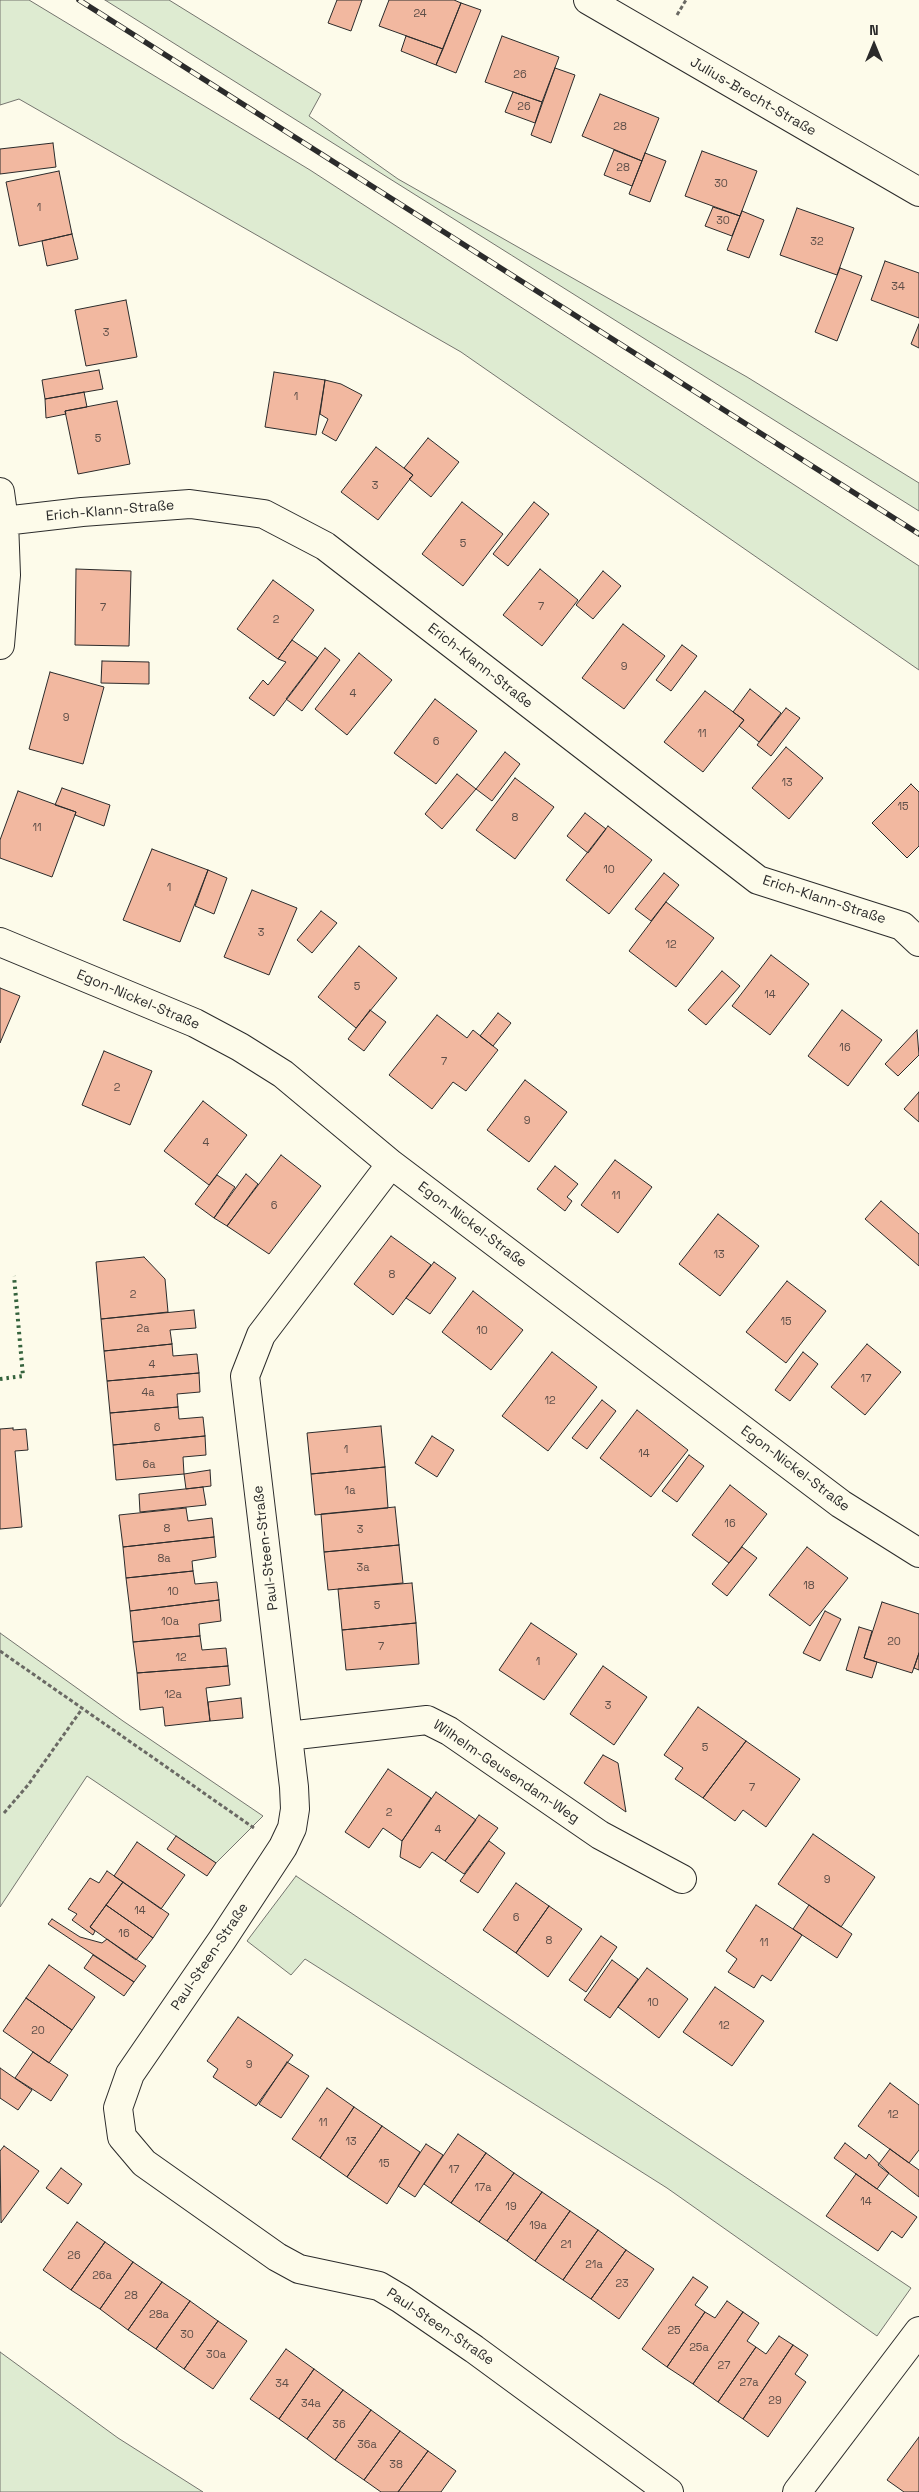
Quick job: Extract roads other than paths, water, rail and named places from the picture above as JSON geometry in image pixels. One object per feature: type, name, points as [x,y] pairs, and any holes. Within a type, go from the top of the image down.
[{"type":"street","name":"Julius-Brecht-Straße","points":[[588,0],[919,192]]},
{"type":"street","points":[[0,492],[4,521],[6,575],[0,645]]},
{"type":"street","name":"Erich-Klann-Straße","points":[[4,521],[82,512],[190,504],[264,514],[325,546],[758,880],[902,926],[919,942]]},
{"type":"street","name":"Egon-Nickel-Straße","points":[[0,942],[194,1023],[240,1047],[282,1074],[391,1164],[833,1498],[919,1552]]},
{"type":"street","name":"Paul-Steen-Straße","points":[[391,1164],[260,1335],[245,1376],[288,1736],[295,1809],[292,1828],[282,1847],[130,2074],[118,2108],[122,2137],[144,2163],[276,2257],[298,2269],[379,2286],[402,2299],[474,2348],[669,2492]]},
{"type":"street","name":"Wilhelm-Geusendam-Weg","points":[[288,1736],[427,1720],[449,1731],[600,1835],[682,1879]]},
{"type":"street","points":[[797,2492],[919,2331]]},
{"type":"railway","points":[[79,0],[919,534]]}]
